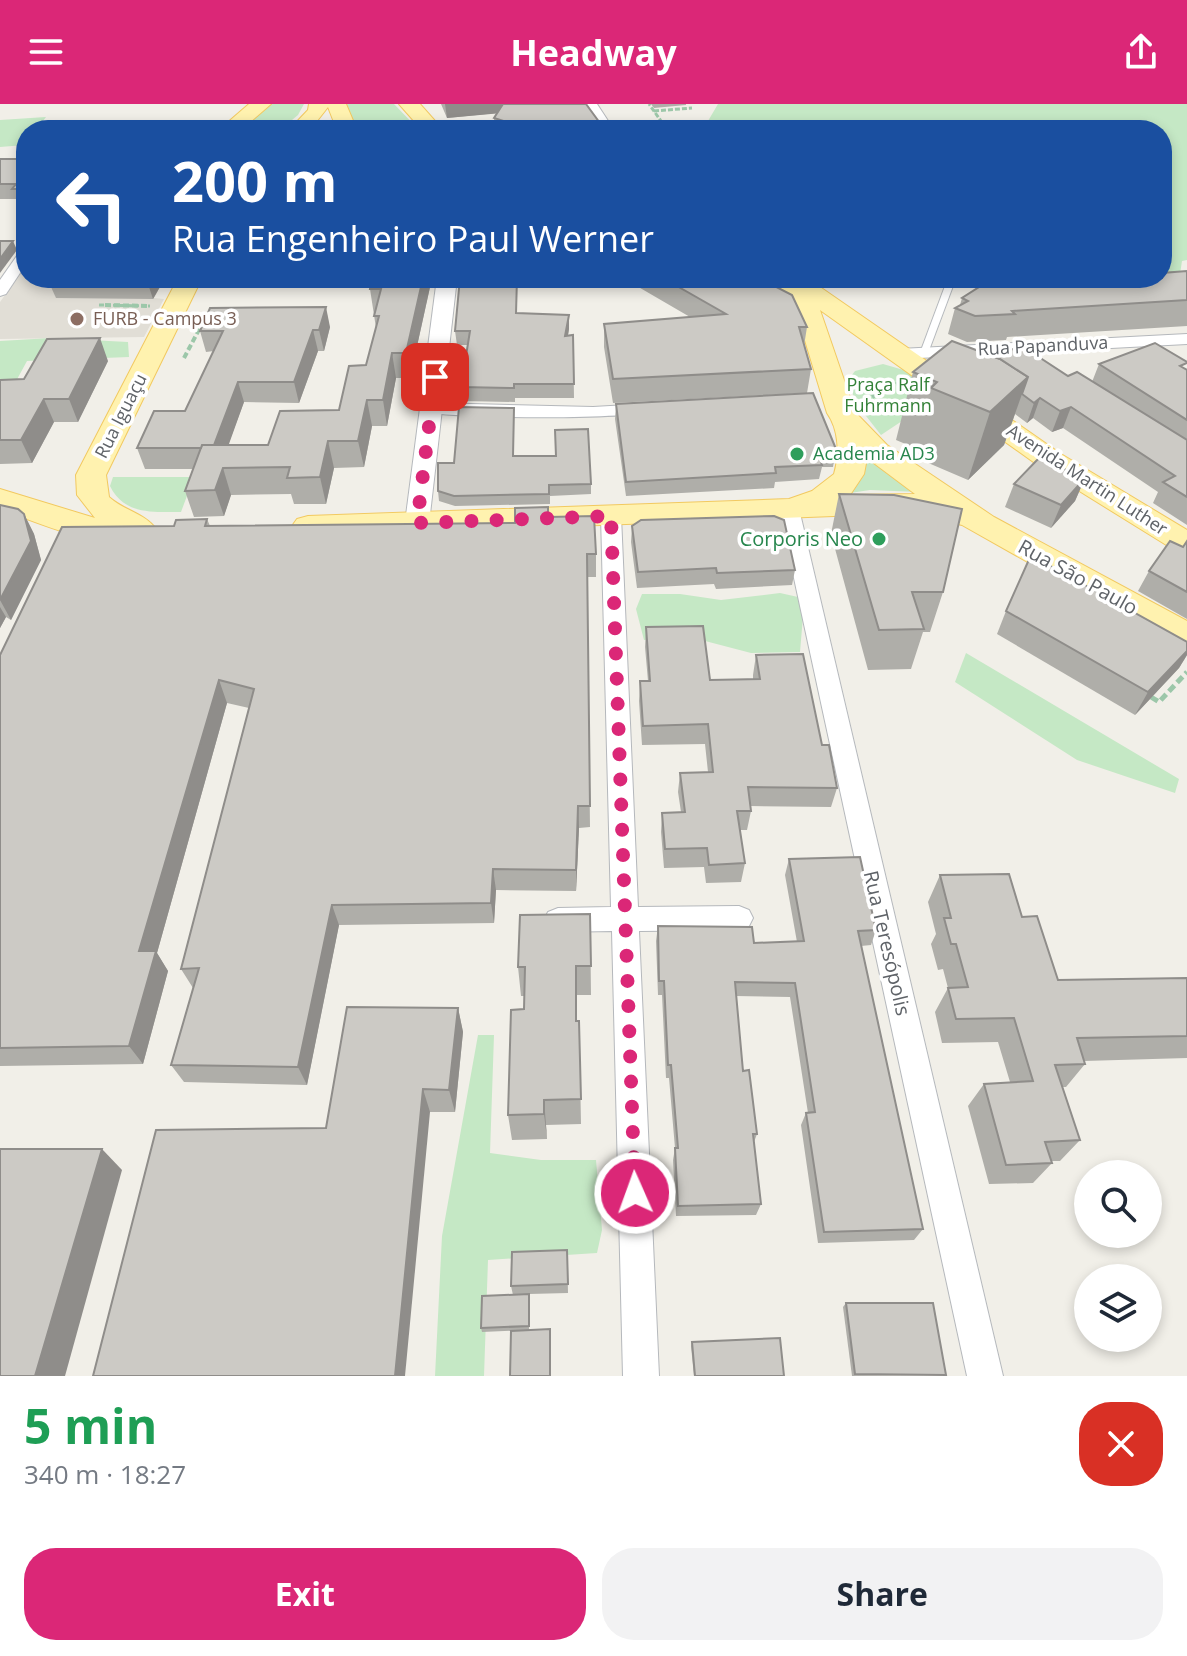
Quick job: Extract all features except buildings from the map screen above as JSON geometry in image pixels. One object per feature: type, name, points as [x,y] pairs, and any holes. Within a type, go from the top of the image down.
[{"type":"main road","points":[[241,120],[261,104]]},
{"type":"main road","points":[[409,104],[424,120]]},
{"type":"main road","points":[[305,120],[324,107]]},
{"type":"main road","name":"Rua Iguaçu","points":[[0,499],[68,531],[161,532],[100,507],[90,493],[90,482],[186,288]]},
{"type":"main road","points":[[275,528],[789,509],[818,501],[837,490],[851,476],[855,449],[835,403],[820,339],[794,288]]},
{"type":"main road","name":"Avenida Martin Luther","points":[[804,288],[916,359],[1050,460],[1187,544]]},
{"type":"main road","points":[[835,403],[834,367],[845,358],[862,352],[916,359]]},
{"type":"main road","name":"Rua São Paulo","points":[[835,403],[884,457],[970,517],[1187,636]]},
{"type":"main road","name":"Rua São Paulo","points":[[789,509],[853,503],[912,503],[970,517]]},
{"type":"street","points":[[0,291],[16,268]]},
{"type":"street","points":[[417,523],[446,288]]},
{"type":"street","name":"Rua Papanduva","points":[[916,359],[1017,348],[1187,339]]},
{"type":"street","points":[[1017,348],[1043,365]]},
{"type":"street","points":[[431,408],[593,412],[669,408]]},
{"type":"street","name":"Rua Teresópolis","points":[[789,509],[985,1376]]},
{"type":"street","points":[[611,516],[641,1376]]},
{"type":"street","points":[[532,920],[739,918]]},
{"type":"lane","points":[[916,359],[948,288]]},
{"type":"path","points":[[649,104],[660,120]]},
{"type":"path","points":[[654,111],[692,108]]},
{"type":"path","points":[[99,305],[155,306],[161,295],[183,288]]},
{"type":"path","points":[[184,358],[201,326],[214,326]]},
{"type":"path","points":[[835,403],[916,359]]},
{"type":"path","points":[[1151,697],[1159,702],[1187,672]]},
{"type":"shaded area","name":"FURB - Campus 3","points":[[16,280],[16,288],[160,288],[154,298],[164,299],[144,337],[0,339],[0,302]]},
{"type":"green space","points":[[272,104],[304,104],[292,120],[252,120]]},
{"type":"green space","points":[[343,104],[394,104],[409,120],[349,120]]},
{"type":"green space","points":[[718,104],[1187,104],[1187,260],[1182,261],[1180,274],[1185,294],[1012,300],[1020,288],[1172,288],[1172,120],[709,120]]},
{"type":"green space","points":[[46,117],[44,120],[16,120],[16,146],[0,147],[0,120]]},
{"type":"green space","points":[[51,338],[128,342],[129,357],[27,361],[15,383],[0,383],[0,341]]},
{"type":"green space","name":"Praça Ralf Fuhrmann","points":[[883,364],[907,371],[941,395],[881,435],[855,402],[849,379],[855,371]]},
{"type":"green space","points":[[866,448],[918,492],[870,490],[850,493]]},
{"type":"green space","points":[[113,477],[194,477],[181,512],[170,512],[131,507],[110,486]]},
{"type":"green space","points":[[780,593],[798,597],[803,616],[800,652],[751,653],[686,636],[644,640],[636,609],[642,594],[680,594],[721,600]]},
{"type":"green space","points":[[966,653],[1179,779],[1175,793],[1077,760],[955,682]]},
{"type":"green space","points":[[478,1035],[494,1035],[490,1153],[541,1160],[596,1160],[602,1230],[597,1253],[488,1260],[484,1376],[435,1376],[442,1236]]},
{"type":"place","name":"FURB - Campus 3","points":[[77,319]]},
{"type":"place","name":"Academia AD3","points":[[797,454]]},
{"type":"place","name":"Corporis Neo","points":[[879,539]]},
{"type":"route","points":[[435,377],[417,523],[611,516],[635,1193]]}]
